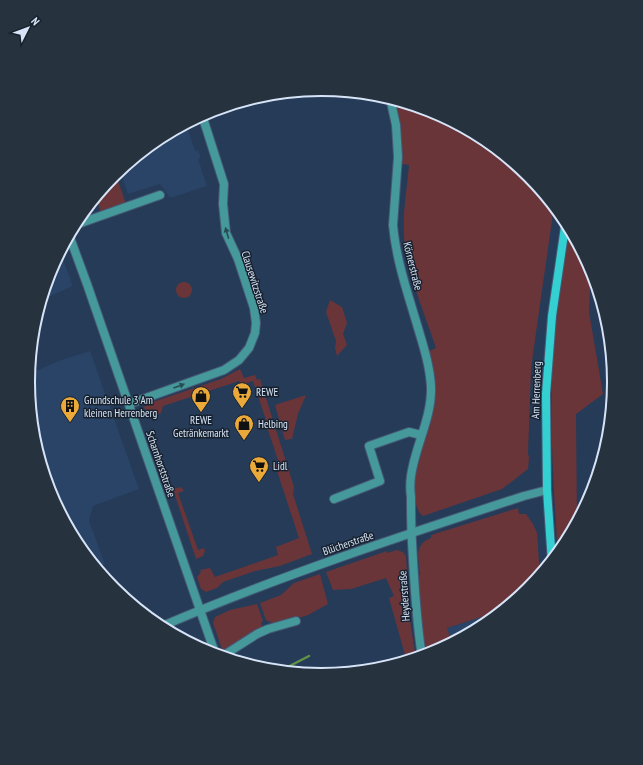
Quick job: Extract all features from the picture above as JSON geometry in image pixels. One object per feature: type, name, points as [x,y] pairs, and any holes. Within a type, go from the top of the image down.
[{"type":"main road","name":"Am Herrenberg","points":[[551,554],[547,490],[546,394],[547,370],[558,268],[564,230]]},
{"type":"street","name":"Körnerstraße","points":[[392,105],[396,125],[398,157],[393,225],[394,236],[399,264],[430,372],[431,400],[426,423],[413,462],[410,478],[412,533]]},
{"type":"street","name":"Clausewitzstraße","points":[[129,404],[224,370],[243,356],[249,348],[255,333],[256,323],[254,308],[238,259],[226,233],[223,204],[224,184],[204,122]]},
{"type":"street","points":[[84,222],[160,195]]},
{"type":"street","name":"Scharnhorststraße","points":[[72,242],[213,647]]},
{"type":"street","points":[[334,499],[380,481],[369,446],[409,432],[421,435]]},
{"type":"street","name":"Blücherstraße","points":[[167,624],[314,566],[524,496],[547,490]]},
{"type":"street","name":"Heyderstraße","points":[[412,533],[417,629],[421,651]]},
{"type":"street","points":[[265,621],[268,629]]},
{"type":"street","points":[[227,653],[268,629],[296,621]]},
{"type":"shaded area","points":[[395,106],[431,118],[465,134],[481,144],[524,180],[553,213],[531,368],[528,469],[502,489],[423,516],[419,512],[415,499],[415,475],[433,371],[429,351],[436,348],[414,284],[407,258],[404,235],[404,215],[409,165],[402,164]]},
{"type":"shaded area","points":[[188,129],[195,151],[198,150],[201,158],[198,159],[207,186],[170,198],[160,184],[128,194],[122,177],[162,144]]},
{"type":"shaded area","points":[[118,181],[126,204],[101,213],[98,203]]},
{"type":"shaded area","points":[[568,235],[590,283],[589,312],[603,394],[576,414],[577,511],[570,526],[557,546],[552,443],[552,376],[556,319]]},
{"type":"shaded area","points":[[63,260],[73,286],[48,297]]},
{"type":"shaded area","points":[[184,282],[191,287],[192,290],[187,297],[184,298],[177,293],[176,290],[181,283]]},
{"type":"shaded area","points":[[330,300],[342,307],[347,323],[343,334],[347,345],[337,356],[335,348],[336,341],[326,312]]},
{"type":"shaded area","points":[[90,351],[139,489],[93,506],[89,521],[105,564],[101,565],[73,526],[57,492],[45,457],[37,420],[36,371],[64,359]]},
{"type":"shaded area","points":[[240,369],[244,378],[255,375],[257,380],[260,379],[294,487],[293,494],[312,554],[280,566],[255,571],[223,582],[217,588],[206,592],[201,589],[197,577],[201,572],[200,570],[210,568],[215,577],[278,555],[276,547],[299,538],[275,465],[279,463],[253,381],[241,385],[239,381],[163,406],[161,413],[148,418],[144,407],[147,404],[221,379]]},
{"type":"shaded area","points":[[306,395],[298,414],[292,439],[285,440],[275,405]]},
{"type":"shaded area","points":[[181,487],[184,491],[178,493],[198,550],[204,548],[205,551],[203,556],[196,559],[173,489]]},
{"type":"shaded area","points":[[518,508],[519,514],[526,514],[537,533],[539,568],[524,585],[491,614],[447,628],[450,638],[425,650],[417,576],[420,575],[418,553],[419,548],[425,541],[431,538],[431,535]]},
{"type":"shaded area","points":[[396,550],[403,552],[406,556],[410,621],[415,654],[405,656],[389,598],[394,596],[386,578],[351,589],[333,590],[326,572],[387,551],[388,553]]},
{"type":"shaded area","points":[[320,574],[328,604],[308,615],[276,625],[266,620],[260,603],[281,595],[294,583]]},
{"type":"shaded area","points":[[257,604],[263,621],[261,622],[263,630],[223,652],[213,623],[215,617],[230,610]]},
{"type":"shaded area","points":[[491,614],[465,631],[450,638],[447,628]]},
{"type":"waterway","points":[[287,667],[309,656]]},
{"type":"place","name":"REWE","points":[[242,409]]},
{"type":"place","name":"REWE Getränkemarkt","points":[[201,413]]},
{"type":"place","name":"Grundschule 3 Am kleinen Herrenberg","points":[[70,423]]},
{"type":"place","name":"Helbing","points":[[244,441]]},
{"type":"place","name":"Lidl","points":[[259,483]]}]
